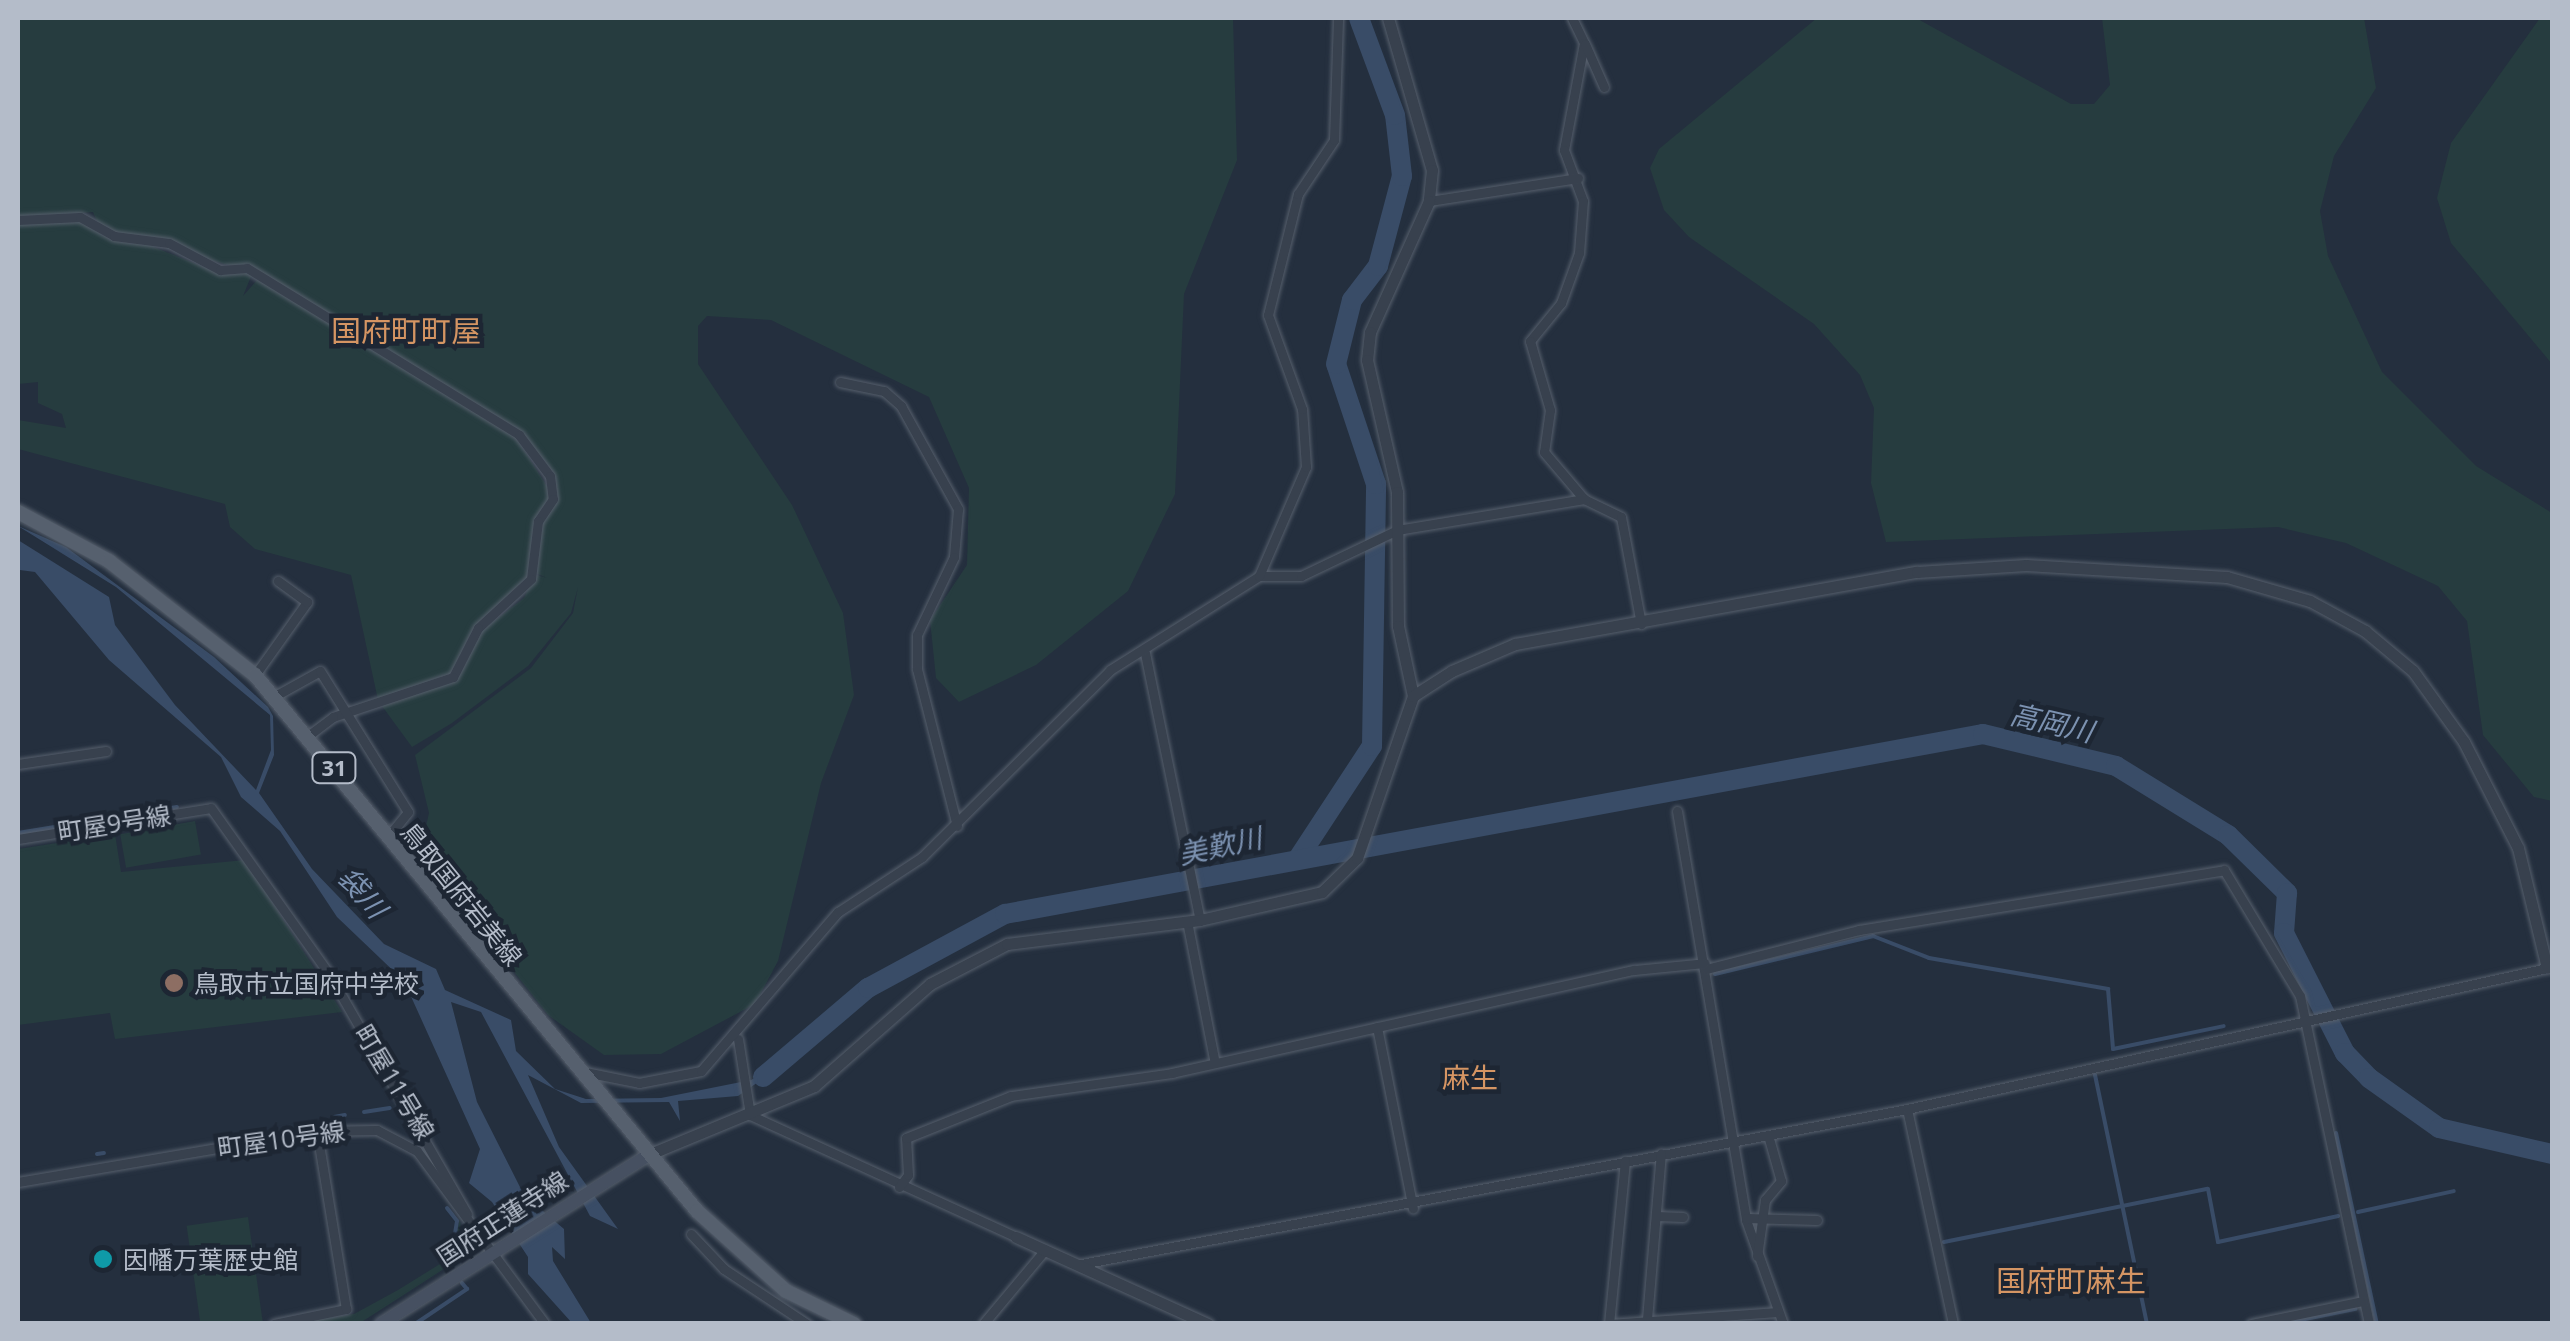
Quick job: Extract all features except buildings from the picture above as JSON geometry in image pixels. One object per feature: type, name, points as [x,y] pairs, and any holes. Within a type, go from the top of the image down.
[{"type":"main road","name":"鳥取国府岩美線","points":[[18,512],[109,561],[256,675],[628,1130],[750,1263],[854,1324]]},
{"type":"main road","name":"国府正蓮寺線","points":[[381,1324],[597,1182],[650,1154]]},
{"type":"street","points":[[581,1074],[676,1079],[738,1039],[838,912],[956,826],[1110,670],[1145,652],[1259,576],[1306,467],[1302,409],[1268,315],[1298,194],[1334,140],[1338,18]]},
{"type":"street","points":[[650,1154],[814,1086],[930,984],[1007,944],[1293,903],[1350,870],[1413,696],[1398,626],[1397,530],[1370,332],[1428,202],[1430,141],[1388,18]]},
{"type":"street","points":[[1572,18],[1604,87]]},
{"type":"street","points":[[1584,43],[1564,114],[1564,150],[1578,178],[1579,253],[1561,303],[1530,341],[1550,410],[1544,452],[1584,499],[1621,517],[1641,624]]},
{"type":"street","points":[[1428,202],[1578,178]]},
{"type":"street","points":[[18,220],[80,217],[114,236],[169,242],[220,270],[247,268],[519,435],[550,476],[553,500],[538,521],[531,580],[478,628],[453,676],[348,714],[308,736]]},
{"type":"street","points":[[840,382],[884,390],[901,406],[958,509],[954,557],[917,635],[956,826]]},
{"type":"street","points":[[1259,576],[1301,576],[1397,530],[1584,499]]},
{"type":"street","points":[[1081,1264],[1413,1208],[1736,1138],[1908,1109],[2550,967],[2518,848],[2464,742],[2413,671],[2310,600],[2227,577],[2026,565],[1917,572],[1515,644],[1413,696]]},
{"type":"street","points":[[256,675],[307,602],[278,581]]},
{"type":"street","points":[[1145,652],[1202,904],[1194,920],[1214,1058]]},
{"type":"street","points":[[275,696],[316,669],[408,812],[387,838]]},
{"type":"street","points":[[18,764],[106,751]]},
{"type":"street","name":"町屋9号線","points":[[18,839],[211,808]]},
{"type":"street","name":"町屋11号線","points":[[211,808],[329,974],[467,1214]]},
{"type":"street","points":[[1677,811],[1736,1138],[1746,1218],[1783,1324]]},
{"type":"street","points":[[900,1187],[908,1175],[906,1138],[961,1113],[1214,1058],[1706,966],[1859,930],[1916,927],[2217,867],[2254,910],[2309,1018],[2368,1324]]},
{"type":"street","points":[[1377,1027],[1413,1208]]},
{"type":"street","points":[[738,1039],[750,1115]]},
{"type":"street","points":[[1908,1109],[1953,1324]]},
{"type":"street","points":[[750,1115],[900,1187],[1081,1264],[1208,1324]]},
{"type":"street","points":[[274,1324],[346,1309],[318,1130]]},
{"type":"street","name":"町屋10号線","points":[[18,1182],[318,1130],[397,1138],[467,1214],[542,1321]]},
{"type":"street","points":[[1757,1258],[1765,1200],[1781,1181],[1768,1134]]},
{"type":"street","points":[[1647,1319],[1661,1154]]},
{"type":"street","points":[[1625,1162],[1609,1324],[1778,1312]]},
{"type":"street","points":[[1656,1216],[1683,1218]]},
{"type":"street","points":[[1746,1218],[1817,1220]]},
{"type":"street","points":[[691,1234],[724,1269],[807,1324]]},
{"type":"street","points":[[983,1324],[1044,1251]]},
{"type":"street","points":[[2250,1324],[2363,1301]]},
{"type":"green space","points":[[18,18],[1233,18],[1237,160],[1184,294],[1175,494],[1128,591],[1036,665],[959,702],[936,678],[930,620],[967,565],[969,488],[929,397],[771,320],[707,316],[698,326],[698,364],[792,505],[843,613],[854,695],[821,783],[778,961],[755,1004],[661,1054],[604,1055],[548,1015],[420,852],[429,813],[415,755],[531,668],[573,613],[578,587],[571,613],[528,666],[452,723],[412,747],[382,706],[456,680],[477,634],[524,598],[534,574],[547,578],[535,573],[538,533],[557,494],[532,447],[258,273],[121,236],[99,226],[93,212],[18,218]]},
{"type":"green space","points":[[1817,18],[1916,18],[2071,104],[2094,104],[2110,85],[2102,18],[2364,18],[2376,88],[2334,156],[2320,211],[2328,256],[2382,372],[2476,466],[2552,513],[2552,801],[2534,797],[2483,735],[2467,621],[2438,586],[2346,543],[2278,527],[1886,542],[1871,483],[1874,408],[1860,375],[1814,324],[1689,237],[1664,210],[1650,168],[1659,149]]},
{"type":"green space","points":[[2540,18],[2552,18],[2552,364],[2451,243],[2437,198],[2451,143]]},
{"type":"green space","points":[[85,220],[217,272],[244,270],[252,274],[243,296],[258,279],[515,436],[552,494],[528,578],[476,627],[450,674],[378,700],[351,575],[255,549],[230,527],[225,504],[18,449],[18,420],[66,428],[62,414],[38,403],[38,382],[18,384],[18,222]]},
{"type":"green space","points":[[195,821],[201,854],[126,868],[120,834]]},
{"type":"green space","points":[[115,834],[121,872],[245,860],[342,1012],[115,1039],[110,1013],[18,1025],[18,849]]},
{"type":"green space","points":[[248,1217],[263,1322],[200,1324],[187,1226]]},
{"type":"green space","points":[[460,1220],[464,1256],[360,1323],[289,1324],[354,1314],[398,1290],[448,1259]]},
{"type":"water","points":[[18,526],[66,547],[214,657],[268,707],[273,716],[274,755],[259,793],[312,869],[384,944],[436,969],[445,990],[511,1020],[516,1051],[555,1089],[586,1099],[661,1098],[751,1080],[787,1062],[738,1096],[678,1101],[680,1121],[669,1102],[581,1103],[528,1075],[559,1147],[618,1229],[590,1216],[481,1012],[451,1002],[477,1102],[524,1195],[564,1229],[565,1259],[552,1247],[553,1261],[591,1323],[572,1323],[528,1274],[528,1257],[492,1202],[469,1183],[480,1149],[404,981],[337,917],[280,831],[241,797],[221,757],[109,660],[35,572],[20,570],[18,540],[109,597],[115,625],[175,705],[256,790],[271,750],[270,715],[116,587]]},
{"type":"waterway","name":"美歎川","points":[[1299,857],[1372,746],[1376,484],[1336,364],[1352,300],[1378,266],[1402,176],[1395,115],[1359,18]]},
{"type":"waterway","name":"高岡川","points":[[763,1077],[868,988],[1005,914],[1983,734],[2116,766],[2228,835],[2287,893],[2284,933],[2345,1053],[2369,1078],[2439,1128],[2552,1154]]},
{"type":"waterway","points":[[18,833],[177,807]]},
{"type":"waterway","points":[[1715,974],[1873,936],[1929,958],[2108,989],[2113,1049],[2224,1026]]},
{"type":"waterway","points":[[2095,1075],[2147,1324]]},
{"type":"waterway","points":[[364,1112],[390,1108]]},
{"type":"waterway","points":[[334,1117],[345,1115]]},
{"type":"waterway","points":[[2336,1133],[2377,1324]]},
{"type":"waterway","points":[[97,1154],[104,1153]]},
{"type":"waterway","points":[[1944,1242],[2208,1189],[2218,1242],[2338,1216]]},
{"type":"waterway","points":[[2358,1212],[2454,1191]]},
{"type":"waterway","points":[[447,1208],[457,1221],[450,1265]]},
{"type":"waterway","points":[[415,1324],[467,1289],[462,1283]]},
{"type":"waterway","points":[[2281,1324],[2355,1309]]},
{"type":"place","name":"鳥取市立国府中学校","points":[[174,983]]},
{"type":"place","name":"因幡万葉歴史館","points":[[103,1259]]},
{"type":"district","name":"国府町町屋","points":[[406,331]]},
{"type":"district","name":"麻生","points":[[1470,1077]]},
{"type":"district","name":"国府町麻生","points":[[2071,1281]]},
{"type":"water label","name":"袋川","points":[[363,892]]}]
